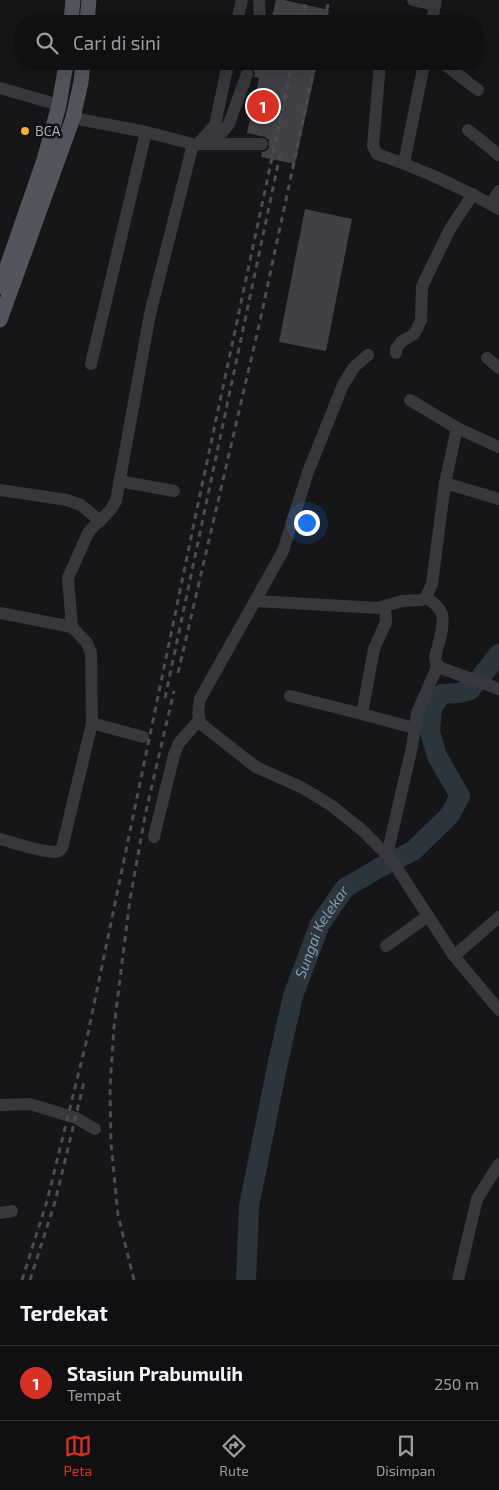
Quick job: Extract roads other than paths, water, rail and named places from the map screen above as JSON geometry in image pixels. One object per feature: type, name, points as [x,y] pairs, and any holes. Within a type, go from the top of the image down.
[{"type":"main road","points":[[72,15],[73,0]]},
{"type":"main road","points":[[88,15],[89,0]]},
{"type":"main road","points":[[0,287],[44,160],[59,105],[65,70]]},
{"type":"main road","points":[[0,320],[73,118],[82,70]]},
{"type":"street","points":[[238,15],[242,0]]},
{"type":"street","points":[[259,0],[260,15]]},
{"type":"street","points":[[413,0],[436,2],[433,15]]},
{"type":"street","points":[[72,627],[68,578],[88,533],[111,509],[116,501],[150,314],[196,144],[215,125],[227,70]]},
{"type":"street","points":[[379,70],[373,146],[377,154],[404,163],[473,194],[495,207],[499,191]]},
{"type":"street","points":[[404,163],[423,70]]},
{"type":"street","points":[[452,70],[478,90]]},
{"type":"street","points":[[212,144],[229,124],[247,74]]},
{"type":"street","points":[[0,88],[59,105]]},
{"type":"street","points":[[73,118],[196,144],[262,144]]},
{"type":"street","points":[[468,130],[499,155]]},
{"type":"street","points":[[91,364],[146,132]]},
{"type":"street","points":[[396,353],[396,349],[401,342],[417,330],[421,320],[422,287],[450,229],[473,194]]},
{"type":"street","points":[[368,356],[354,367],[342,385],[308,472],[283,551],[200,699],[198,707],[199,720],[201,724],[256,767],[303,788],[332,806],[362,830],[399,870],[454,956],[499,1010]]},
{"type":"street","points":[[487,358],[499,368]]},
{"type":"street","points":[[410,400],[457,428],[499,447]]},
{"type":"street","points":[[256,601],[378,608],[402,600],[422,600],[426,598],[432,584],[445,484],[457,428]]},
{"type":"street","points":[[119,481],[174,491]]},
{"type":"street","points":[[445,484],[499,499]]},
{"type":"street","points":[[0,490],[67,500],[81,505],[100,521]]},
{"type":"street","points":[[426,598],[435,604],[442,613],[443,622],[435,657],[436,663],[441,668],[499,689]]},
{"type":"street","points":[[362,714],[374,650],[386,622],[385,606]]},
{"type":"street","points":[[0,613],[72,627],[87,643],[91,653],[92,723],[60,851],[54,852],[0,839]]},
{"type":"street","points":[[389,857],[412,747],[416,713],[438,665]]},
{"type":"street","points":[[290,696],[414,728]]},
{"type":"street","points":[[154,838],[174,755],[179,743],[199,720]]},
{"type":"street","points":[[92,723],[143,737]]},
{"type":"street","points":[[386,946],[428,916]]},
{"type":"street","points":[[454,956],[499,917]]},
{"type":"street","points":[[0,1105],[30,1104],[76,1118],[95,1129]]},
{"type":"street","points":[[458,1280],[477,1199],[499,1164]]},
{"type":"waterway","name":"Sungai Kelekar","points":[[246,1280],[249,1206],[277,1067],[293,996],[320,924],[345,888],[413,851],[450,815],[460,796],[437,756],[430,732],[432,708],[442,694],[470,690],[499,654]]},
{"type":"railway","points":[[303,15],[306,0]]},
{"type":"railway","points":[[325,15],[329,0]]},
{"type":"railway","points":[[22,1280],[47,1201],[86,1043],[291,70]]},
{"type":"railway","points":[[178,673],[260,321],[314,70]]},
{"type":"railway","points":[[165,698],[280,155]]},
{"type":"railway","points":[[134,1280],[118,1215],[111,1144],[110,1087],[114,1027],[130,899],[146,811],[174,691]]},
{"type":"railway","points":[[30,1280],[55,1202],[84,1082]]},
{"type":"place","name":"Stasiun Prabumulih","points":[[263,106]]},
{"type":"place","name":"BCA","points":[[25,131]]}]
